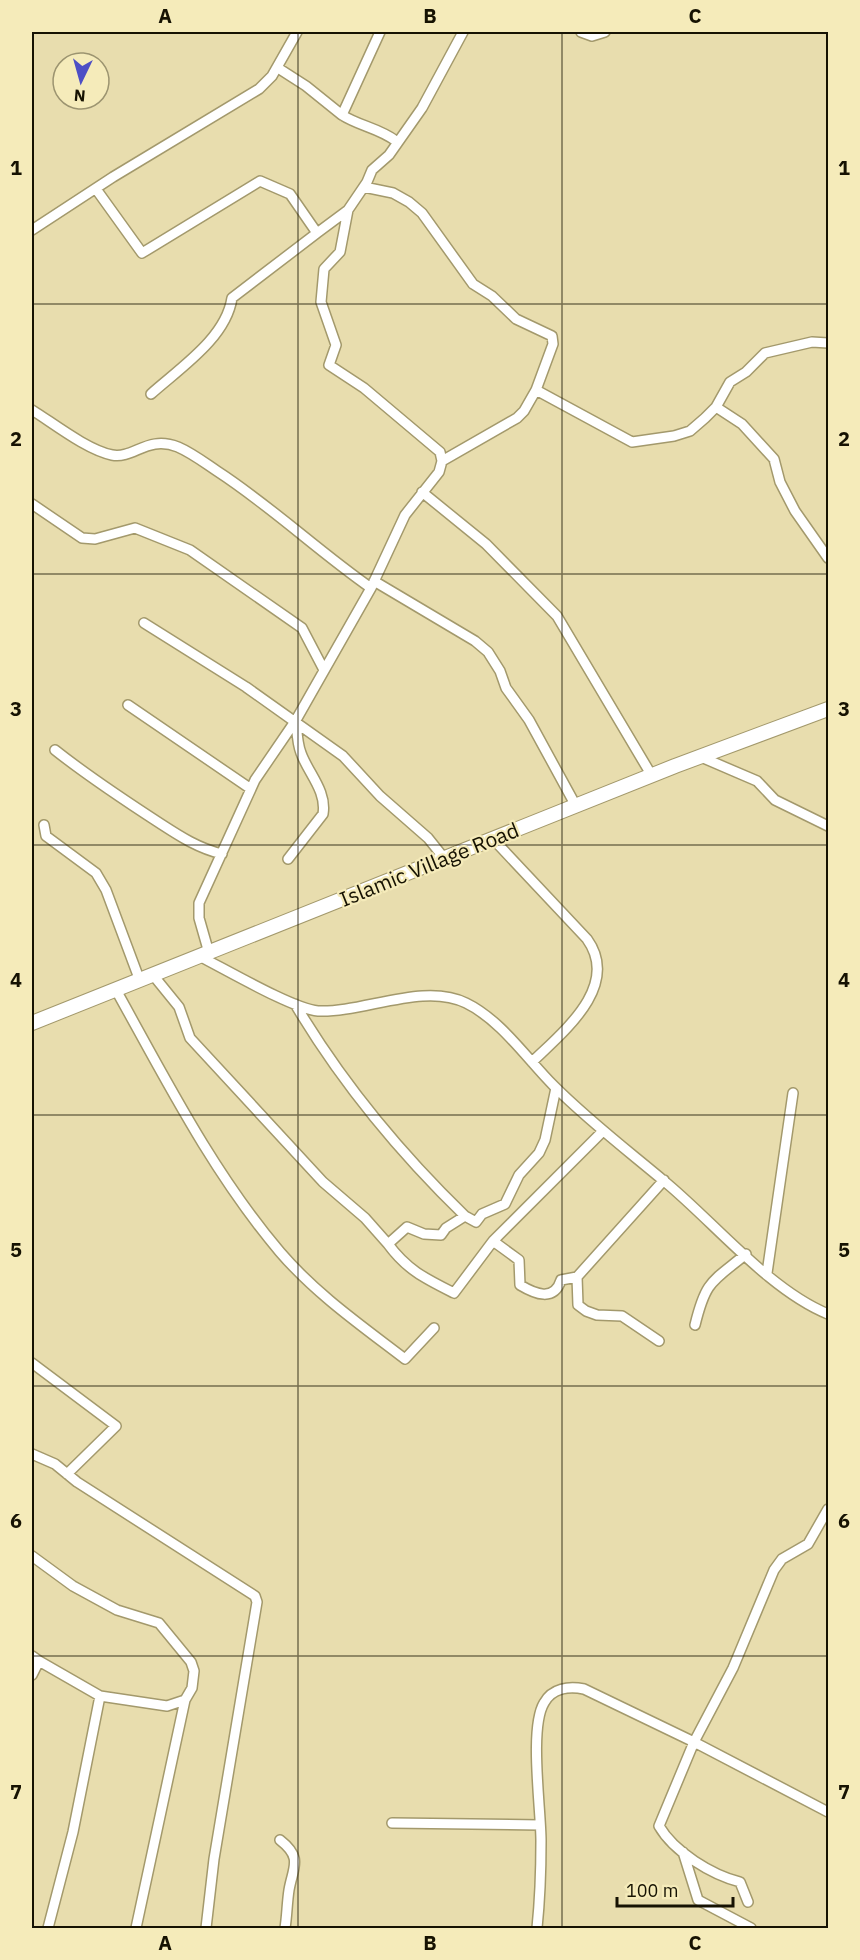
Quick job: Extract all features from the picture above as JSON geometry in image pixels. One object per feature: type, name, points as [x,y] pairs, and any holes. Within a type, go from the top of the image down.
[{"type":"street","points":[[32,230],[259,89],[278,68],[297,32]]},
{"type":"street","points":[[342,115],[380,32]]},
{"type":"street","points":[[151,394],[203,347],[230,310],[232,298],[348,210],[372,170],[389,155],[396,141],[422,108],[463,32]]},
{"type":"street","points":[[581,32],[592,36],[605,32]]},
{"type":"street","points":[[278,68],[306,86],[352,122],[384,132],[396,141]]},
{"type":"street","points":[[96,189],[142,253],[260,181],[290,194],[317,233]]},
{"type":"street","points":[[364,186],[393,193],[410,202],[422,213],[466,271],[473,284],[492,296],[516,319],[552,336],[553,344],[536,390],[524,411],[517,418],[442,461]]},
{"type":"street","points":[[348,210],[340,252],[324,269],[321,302],[336,345],[329,364],[363,388],[440,452],[442,461],[439,472],[405,515],[373,584],[296,720],[251,789],[199,903],[204,954],[308,1009],[331,1010],[392,1001],[450,998],[466,1003],[495,1023],[556,1088],[603,1131],[664,1180],[767,1273],[791,1293],[828,1314]]},
{"type":"street","points":[[536,390],[632,442],[674,436],[690,431],[716,407],[730,382],[746,372],[765,353],[812,342],[828,343]]},
{"type":"street","points":[[716,407],[742,424],[774,459],[780,482],[795,511],[828,558]]},
{"type":"street","points":[[32,410],[96,448],[113,455],[150,443],[166,443],[180,448],[242,487],[373,584],[475,641],[488,652],[500,670],[506,688],[529,720],[576,806]]},
{"type":"street","points":[[422,492],[486,544],[556,616],[652,776]]},
{"type":"street","points":[[32,504],[82,538],[95,539],[135,528],[190,549],[302,627],[324,670]]},
{"type":"street","points":[[144,623],[296,720],[344,756],[380,796],[428,838],[444,858]]},
{"type":"street","points":[[128,705],[251,789]]},
{"type":"street","name":"Islamic Village Road","points":[[32,1023],[444,858],[828,709]]},
{"type":"street","points":[[288,859],[323,814],[324,807],[314,776],[300,752],[296,720]]},
{"type":"street","points":[[55,750],[127,803],[180,837],[201,849],[222,854]]},
{"type":"street","points":[[701,757],[757,781],[775,800],[828,826]]},
{"type":"street","points":[[44,825],[46,836],[96,873],[106,890],[140,981]]},
{"type":"street","points":[[494,839],[587,939],[597,959],[598,981],[588,1002],[532,1062]]},
{"type":"street","points":[[153,975],[179,1006],[190,1038],[323,1182],[364,1218],[402,1263],[454,1293],[493,1241],[603,1131]]},
{"type":"street","points":[[116,990],[222,1177],[281,1253],[328,1300],[405,1359],[434,1328]]},
{"type":"street","points":[[295,1004],[328,1058],[368,1112],[465,1216],[476,1222],[482,1214],[505,1204],[519,1175],[539,1153],[556,1088]]},
{"type":"street","points":[[767,1273],[793,1094]]},
{"type":"street","points":[[493,1241],[519,1260],[520,1285],[542,1295],[551,1294],[561,1280],[577,1277],[664,1180]]},
{"type":"street","points":[[388,1244],[407,1227],[424,1234],[441,1235],[446,1228],[465,1216]]},
{"type":"street","points":[[695,1325],[708,1284],[746,1254]]},
{"type":"street","points":[[577,1277],[578,1305],[597,1315],[622,1316],[659,1341]]},
{"type":"street","points":[[32,1363],[116,1426],[67,1474]]},
{"type":"street","points":[[32,1454],[55,1464],[255,1596],[257,1602],[214,1858],[206,1929]]},
{"type":"street","points":[[748,1902],[740,1882],[729,1879],[683,1852],[659,1826],[694,1742],[733,1668],[774,1570],[782,1559],[808,1544],[828,1509]]},
{"type":"street","points":[[32,1556],[73,1586],[117,1610],[159,1623],[191,1662],[194,1671],[192,1688],[185,1700],[136,1929]]},
{"type":"street","points":[[32,1675],[35,1659],[100,1696],[167,1706],[185,1700]]},
{"type":"street","points":[[537,1929],[540,1899],[540,1825],[537,1723],[544,1702],[550,1695],[562,1689],[584,1689],[694,1742],[828,1812]]},
{"type":"street","points":[[48,1929],[73,1832],[100,1696]]},
{"type":"street","points":[[392,1823],[540,1825]]},
{"type":"street","points":[[280,1840],[290,1848],[296,1866],[291,1881],[285,1929]]},
{"type":"street","points":[[683,1852],[698,1900],[751,1929]]}]
